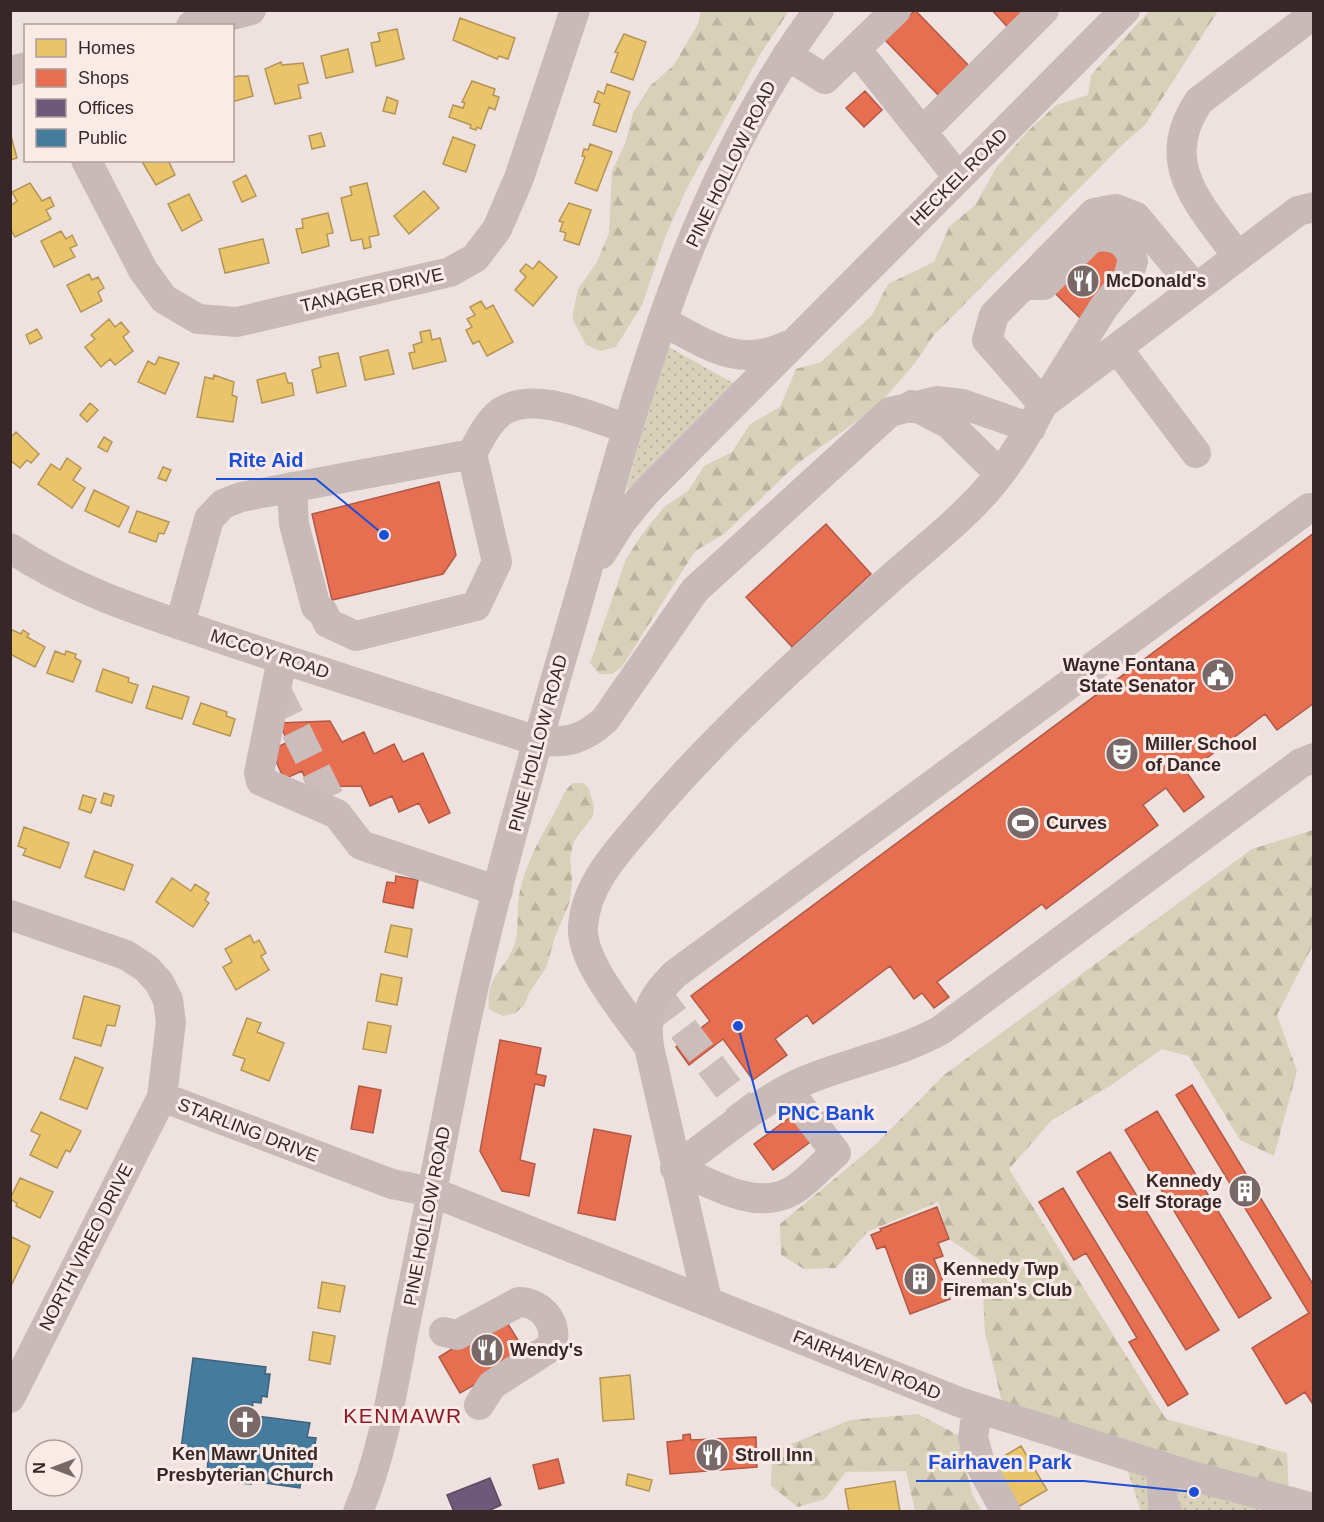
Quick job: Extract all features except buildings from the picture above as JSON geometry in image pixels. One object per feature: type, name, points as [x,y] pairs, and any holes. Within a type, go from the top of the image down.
[{"type":"street","points":[[198,24],[251,10]]},
{"type":"street","name":"TANAGER DRIVE","points":[[87,162],[143,270],[164,299],[198,319],[237,322],[450,272],[475,258],[497,230],[519,178],[575,10]]},
{"type":"street","name":"PINE HOLLOW ROAD","points":[[367,1508],[476,967],[537,741],[628,429],[662,321],[698,222],[751,116],[787,55],[819,10]]},
{"type":"street","points":[[787,55],[825,79],[896,10]]},
{"type":"street","points":[[922,132],[1044,10]]},
{"type":"street","name":"HECKEL ROAD","points":[[584,579],[622,521],[645,493],[1125,10]]},
{"type":"street","points":[[1237,256],[1189,188],[1183,172],[1181,138],[1187,118],[1199,101],[1314,14]]},
{"type":"street","points":[[856,49],[958,177]]},
{"type":"street","points":[[1037,416],[1117,348],[1237,256],[1298,211],[1314,207]]},
{"type":"street","points":[[1037,416],[987,340],[994,315],[1094,213],[1116,209],[1136,218],[1195,288]]},
{"type":"street","points":[[649,1047],[586,951],[582,928],[587,902],[598,878],[673,786],[803,658],[984,493],[1000,474],[1104,307],[1128,277],[1133,261],[1123,243],[1111,236],[1099,236],[1091,238],[1044,285],[1023,285]]},
{"type":"street","name":"HECKEL ROAD","points":[[662,321],[721,351],[734,355],[751,357],[771,353],[793,343]]},
{"type":"street","points":[[1117,348],[1196,453]]},
{"type":"street","name":"MCCOY ROAD","points":[[10,548],[57,577],[103,597],[282,659],[537,741],[573,740],[590,733],[605,720],[695,590],[890,412],[912,405],[937,401],[1037,416]]},
{"type":"street","points":[[293,498],[294,524],[308,586],[316,607],[323,612],[328,623],[341,631],[361,636],[476,606],[497,562],[472,454],[483,432],[499,413],[513,405],[529,402],[546,403],[628,429]]},
{"type":"street","points":[[912,405],[948,424],[1000,474]]},
{"type":"street","points":[[180,624],[209,519],[223,504],[241,497],[293,498],[472,454]]},
{"type":"street","points":[[706,1300],[649,1047],[647,1023],[650,1005],[656,993],[675,974],[1309,508],[1314,508]]},
{"type":"street","points":[[282,659],[258,773],[261,781],[337,814],[361,845],[498,891]]},
{"type":"street","points":[[675,1168],[803,1082],[921,1041],[941,1030],[1301,763],[1314,758]]},
{"type":"street","name":"STARLING DRIVE","points":[[10,915],[126,955],[146,968],[159,982],[168,1000],[171,1022],[162,1097],[392,1185],[432,1192]]},
{"type":"street","points":[[675,1168],[755,1199],[790,1192],[836,1153],[788,1090]]},
{"type":"street","name":"NORTH VIREO DRIVE","points":[[10,1398],[162,1097]]},
{"type":"street","name":"FAIRHAVEN ROAD","points":[[432,1192],[977,1408],[1161,1466],[1314,1508]]},
{"type":"street","points":[[444,1332],[457,1335],[519,1302],[537,1307],[551,1324],[553,1334],[551,1347],[492,1385],[479,1405]]},
{"type":"street","points":[[977,1408],[973,1437],[981,1466],[1006,1512]]},
{"type":"street","points":[[1161,1466],[1163,1503],[1167,1512]]},
{"type":"green space","points":[[701,11],[789,11],[761,53],[686,190],[666,235],[642,305],[616,347],[601,351],[586,345],[572,318],[578,289],[597,262],[609,233],[612,171],[625,144],[633,113],[650,86],[674,65],[698,24]]},
{"type":"green space","points":[[1149,11],[1218,11],[1145,125],[1122,145],[934,335],[915,363],[878,406],[797,464],[724,534],[695,551],[622,667],[612,674],[599,674],[590,663],[626,559],[664,507],[688,491],[704,466],[732,452],[750,424],[780,407],[796,369],[821,362],[872,315],[888,284],[934,262],[949,227],[975,205],[996,168],[1027,132],[1056,105],[1088,95],[1091,75]]},
{"type":"green space","points":[[667,346],[733,383],[626,491]]},
{"type":"green space","points":[[573,783],[583,783],[589,789],[594,807],[593,816],[574,841],[570,857],[572,879],[570,901],[555,937],[546,968],[529,993],[524,1006],[515,1013],[503,1016],[489,1009],[490,989],[516,941],[518,904],[523,878],[565,792]]},
{"type":"green space","points":[[1313,830],[1313,945],[1277,1015],[1297,1071],[1274,1156],[1240,1140],[1189,1056],[1162,1049],[1110,1086],[1052,1120],[1009,1169],[1166,1419],[1287,1453],[1289,1497],[1005,1414],[985,1333],[981,1261],[949,1239],[938,1202],[867,1232],[836,1268],[804,1269],[781,1255],[780,1224],[874,1146],[944,1075],[1252,849]]},
{"type":"green space","points":[[918,1414],[958,1435],[972,1494],[982,1511],[915,1511],[906,1471],[846,1472],[825,1499],[798,1507],[771,1486],[772,1452],[850,1420]]},
{"type":"green space","points":[[1122,1454],[1313,1511],[1141,1511]]},
{"type":"tunnel","points":[[276,690],[337,814]]},
{"type":"tunnel","points":[[656,993],[749,1116]]},
{"type":"place","name":"McDonald's","points":[[1083,281]]},
{"type":"place","name":"Rite Aid","points":[[384,535]]},
{"type":"place","name":"Wayne Fontana State Senator","points":[[1218,675]]},
{"type":"place","name":"Miller School of Dance","points":[[1122,754]]},
{"type":"place","name":"Curves","points":[[1023,823]]},
{"type":"place","name":"PNC Bank","points":[[738,1026]]},
{"type":"place","name":"Kennedy Self Storage","points":[[1245,1191]]},
{"type":"place","name":"Kennedy Twp Fireman's Club","points":[[920,1279]]},
{"type":"place","name":"Wendy's","points":[[487,1350]]},
{"type":"place","name":"Ken Mawr United Presbyterian Church","points":[[245,1422]]},
{"type":"place","name":"Stroll Inn","points":[[712,1455]]},
{"type":"place","name":"Fairhaven Park","points":[[1194,1492]]},
{"type":"district","name":"KENMAWR","points":[[403,1416]]}]
